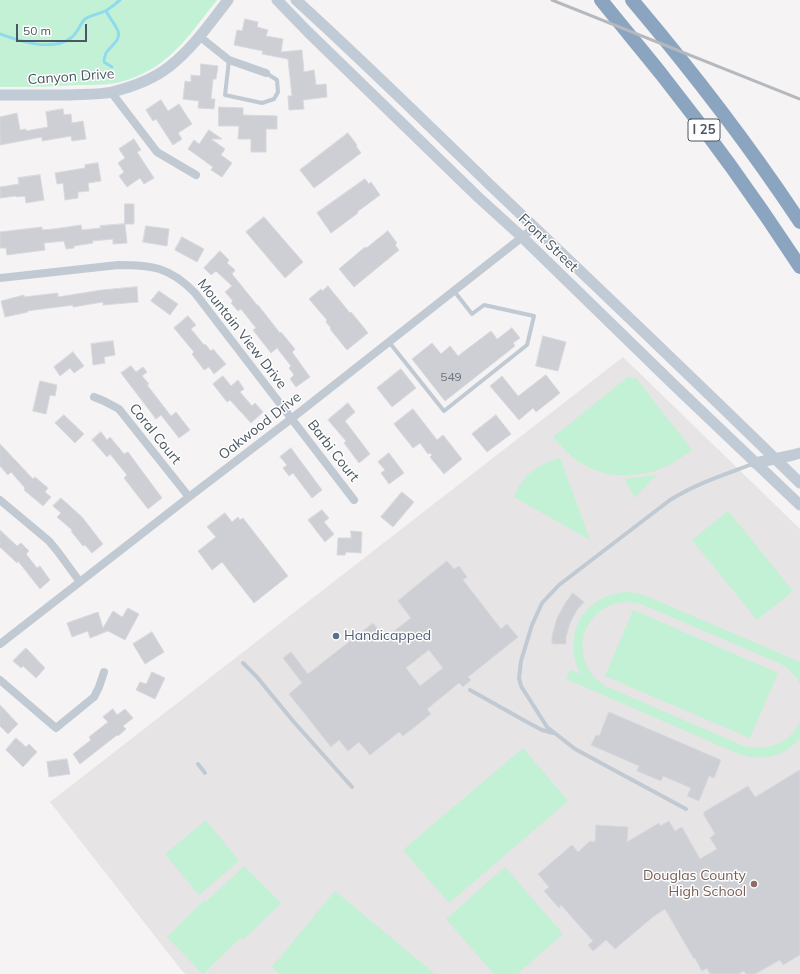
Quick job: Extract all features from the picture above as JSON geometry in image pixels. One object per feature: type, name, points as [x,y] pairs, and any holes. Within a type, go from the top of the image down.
[{"type":"highway","name":"I 25","points":[[601,0],[690,111],[766,215],[800,267]]},
{"type":"highway","name":"I 25","points":[[632,0],[713,101],[759,162],[800,222]]},
{"type":"main road","name":"Canyon Drive","points":[[0,95],[111,92],[148,80],[159,74],[177,60],[199,36],[228,0]]},
{"type":"main road","name":"Front Street","points":[[278,0],[308,32],[478,197],[522,237],[578,293],[800,506]]},
{"type":"main road","name":"Front Street","points":[[296,0],[351,50],[800,482]]},
{"type":"main road","points":[[755,463],[800,453]]},
{"type":"street","points":[[199,36],[229,60],[266,73]]},
{"type":"street","points":[[111,92],[157,152],[196,174]]},
{"type":"street","name":"Oakwood Drive","points":[[0,644],[291,419],[535,227]]},
{"type":"street","name":"Mountain View Drive","points":[[0,278],[135,265],[164,270],[176,276],[195,293],[291,419]]},
{"type":"street","name":"Coral Court","points":[[94,397],[119,409],[189,497]]},
{"type":"street","name":"Barbi Court","points":[[291,419],[354,500]]},
{"type":"street","points":[[0,500],[49,541],[80,582]]},
{"type":"street","points":[[0,680],[56,728],[94,697],[104,672]]},
{"type":"lane","points":[[229,60],[225,95],[262,104],[274,99],[278,92],[276,80],[266,73]]},
{"type":"lane","points":[[389,342],[444,411],[527,345],[534,316],[484,304],[472,314],[454,291]]},
{"type":"lane","points":[[686,809],[575,749],[548,727],[521,686],[519,678],[521,661],[532,625],[542,603],[559,585],[685,490],[755,463]]},
{"type":"lane","points":[[243,663],[257,677],[293,721],[352,787]]},
{"type":"lane","points":[[470,690],[537,728],[556,734]]},
{"type":"lane","points":[[198,764],[205,773]]},
{"type":"shaded area","points":[[623,357],[800,529],[800,974],[186,974],[183,972],[50,802]]},
{"type":"green space","points":[[0,0],[217,0],[178,48],[171,55],[147,72],[122,82],[102,85],[0,87]]},
{"type":"green space","points":[[628,377],[636,378],[692,450],[671,464],[649,472],[632,475],[607,474],[593,469],[575,459],[553,437]]},
{"type":"green space","points":[[560,458],[590,540],[514,497],[521,482],[526,477],[538,467]]},
{"type":"green space","points":[[656,475],[635,498],[625,479]]},
{"type":"green space","points":[[728,511],[793,591],[757,620],[692,540]]},
{"type":"green space","points":[[625,592],[644,595],[800,662],[800,684],[792,672],[781,664],[641,604],[632,602],[616,603],[599,612],[593,618],[584,634],[584,659],[589,671],[597,680],[605,686],[744,746],[761,748],[769,747],[783,741],[790,736],[800,722],[800,739],[787,750],[773,756],[758,758],[741,755],[566,679],[570,670],[580,674],[576,663],[574,640],[580,619],[596,602],[607,596]]},
{"type":"green space","points":[[633,610],[778,673],[750,738],[605,676]]},
{"type":"green space","points":[[523,748],[568,801],[449,903],[403,850]]},
{"type":"green space","points":[[206,820],[239,861],[199,895],[165,854]]},
{"type":"green space","points":[[244,866],[281,903],[243,940],[241,937],[203,974],[167,937],[204,900],[206,902]]},
{"type":"green space","points":[[505,867],[563,934],[517,974],[494,974],[446,919]]},
{"type":"green space","points":[[335,891],[435,974],[280,974],[272,967]]},
{"type":"building","points":[[245,19],[258,22],[257,27],[268,30],[266,36],[283,39],[281,52],[302,50],[304,72],[314,70],[316,85],[326,84],[327,97],[303,100],[304,109],[289,110],[288,96],[292,96],[288,59],[262,54],[263,51],[234,45],[237,30],[242,31]]},
{"type":"building","points":[[201,64],[218,66],[216,79],[213,79],[211,99],[215,99],[214,109],[198,108],[199,101],[183,99],[185,81],[191,82],[191,75],[200,76]]},
{"type":"building","points":[[161,100],[168,111],[179,104],[192,124],[178,133],[182,139],[173,145],[156,119],[153,121],[146,110]]},
{"type":"building","points":[[219,107],[243,108],[243,115],[277,116],[277,129],[266,129],[266,152],[251,152],[251,139],[238,139],[239,126],[219,126]]},
{"type":"building","points":[[63,109],[64,115],[71,114],[72,123],[83,121],[86,139],[72,141],[71,136],[42,141],[42,137],[0,145],[0,117],[17,113],[20,130],[26,129],[26,131],[48,127],[46,112]]},
{"type":"building","points":[[209,130],[222,139],[211,139],[225,149],[221,155],[232,163],[222,177],[211,170],[213,167],[188,149],[194,140],[199,144]]},
{"type":"building","points":[[348,133],[361,153],[314,188],[300,170]]},
{"type":"building","points":[[134,139],[141,150],[137,152],[154,178],[144,184],[140,178],[127,187],[119,176],[124,172],[118,163],[125,158],[119,149]]},
{"type":"building","points":[[98,163],[101,181],[88,183],[89,191],[78,192],[78,198],[65,200],[63,183],[57,184],[55,173],[85,168],[85,165]]},
{"type":"building","points":[[40,175],[44,200],[26,203],[25,196],[0,198],[0,187],[19,184],[18,178]]},
{"type":"building","points":[[365,179],[369,184],[371,182],[380,195],[331,233],[317,213]]},
{"type":"building","points":[[125,204],[134,204],[134,224],[125,224]]},
{"type":"building","points":[[264,217],[303,262],[285,278],[246,232]]},
{"type":"building","points":[[125,224],[127,243],[113,244],[113,239],[92,241],[93,243],[66,249],[64,241],[44,243],[45,250],[7,255],[6,248],[0,248],[0,232],[42,227],[42,230],[54,229],[81,225],[82,230],[101,228],[100,226]]},
{"type":"building","points":[[146,226],[169,229],[167,246],[143,242]]},
{"type":"building","points":[[388,231],[397,243],[395,245],[399,250],[354,287],[339,269],[365,247],[366,248]]},
{"type":"building","points":[[182,237],[204,249],[197,262],[175,250]]},
{"type":"building","points":[[220,251],[229,260],[227,263],[235,270],[232,274],[295,349],[292,352],[310,377],[296,387],[290,379],[294,375],[289,368],[291,366],[277,348],[271,353],[253,330],[256,328],[241,309],[238,311],[231,303],[233,301],[225,292],[232,286],[216,271],[211,275],[204,268]]},
{"type":"building","points":[[328,286],[368,333],[347,350],[330,329],[331,328],[326,322],[327,320],[309,299],[321,289],[322,291]]},
{"type":"building","points":[[137,287],[138,302],[103,305],[103,302],[73,307],[73,305],[27,311],[28,312],[5,317],[1,301],[24,295],[24,297],[58,293],[58,297],[102,290]]},
{"type":"building","points":[[159,291],[178,304],[170,315],[151,301]]},
{"type":"building","points":[[188,316],[196,325],[191,329],[204,345],[205,344],[211,351],[213,349],[226,364],[214,374],[209,367],[204,370],[192,354],[194,352],[174,328]]},
{"type":"building","points":[[512,328],[520,338],[513,343],[515,346],[445,401],[412,359],[432,343],[441,354],[450,346],[458,356],[491,331],[497,339]]},
{"type":"building","points":[[543,336],[566,342],[558,371],[536,366]]},
{"type":"building","points":[[113,341],[115,355],[104,357],[105,363],[93,365],[91,344]]},
{"type":"building","points":[[73,352],[84,366],[74,373],[70,368],[60,376],[54,367]]},
{"type":"building","points":[[131,366],[136,372],[143,367],[147,372],[142,376],[149,384],[147,385],[171,416],[176,412],[190,430],[179,438],[161,415],[156,419],[121,373]]},
{"type":"building","points":[[401,369],[416,388],[392,407],[377,388]]},
{"type":"building","points":[[546,375],[560,393],[536,412],[533,408],[519,420],[490,386],[502,376],[518,396]]},
{"type":"building","points":[[223,376],[231,386],[238,380],[244,389],[240,392],[252,406],[255,403],[263,412],[251,423],[230,400],[227,402],[213,384]]},
{"type":"building","points":[[40,381],[57,385],[55,396],[50,395],[46,414],[33,411]]},
{"type":"building","points":[[348,403],[355,412],[345,421],[370,454],[359,463],[344,443],[346,441],[328,420]]},
{"type":"building","points":[[413,409],[437,440],[443,435],[462,459],[444,474],[430,457],[432,455],[430,453],[428,454],[420,443],[413,448],[394,424]]},
{"type":"building","points":[[64,415],[84,434],[75,443],[55,423]]},
{"type":"building","points":[[496,415],[511,434],[487,452],[472,434]]},
{"type":"building","points":[[101,432],[107,440],[110,437],[124,454],[128,452],[162,498],[148,509],[124,478],[127,475],[110,454],[107,457],[92,440]]},
{"type":"building","points":[[0,444],[33,479],[35,477],[48,488],[45,492],[51,497],[43,506],[24,490],[25,488],[11,472],[8,475],[0,466]]},
{"type":"building","points":[[291,448],[322,490],[312,498],[293,473],[289,476],[283,468],[287,465],[280,457]]},
{"type":"building","points":[[389,453],[404,473],[389,484],[381,473],[385,470],[378,462]]},
{"type":"building","points":[[402,492],[414,502],[393,527],[381,517]]},
{"type":"building","points":[[61,498],[82,517],[103,544],[92,553],[85,545],[83,546],[71,531],[72,530],[57,517],[61,513],[53,506]]},
{"type":"building","points":[[322,510],[329,518],[324,522],[334,534],[325,542],[308,520]]},
{"type":"building","points":[[225,513],[232,522],[238,517],[240,520],[243,518],[288,576],[254,603],[222,562],[212,570],[198,551],[216,537],[207,527]]},
{"type":"building","points":[[0,530],[17,546],[21,543],[29,551],[26,554],[37,568],[40,566],[50,580],[40,589],[18,561],[17,563],[0,547]]},
{"type":"building","points":[[351,531],[362,532],[361,553],[346,552],[345,555],[337,555],[338,538],[351,538]]},
{"type":"building","points":[[447,561],[454,569],[459,566],[467,577],[463,580],[501,629],[507,624],[518,637],[468,677],[471,680],[463,687],[459,683],[427,709],[431,714],[403,736],[399,732],[370,755],[359,742],[348,751],[339,740],[331,747],[289,694],[302,683],[283,658],[291,652],[308,674],[373,623],[385,638],[411,618],[398,601]],"holes":[[[429,650],[443,668],[420,686],[406,668]]]},
{"type":"building","points":[[573,593],[584,602],[577,610],[570,623],[566,637],[566,644],[552,644],[552,636],[557,618]]},
{"type":"building","points":[[128,608],[139,614],[125,640],[108,631],[90,638],[88,631],[72,637],[67,623],[98,612],[103,628],[113,611],[122,617]]},
{"type":"building","points":[[152,632],[164,652],[145,664],[133,644]]},
{"type":"building","points":[[26,648],[45,668],[36,678],[23,666],[21,668],[13,661]]},
{"type":"building","points":[[152,672],[165,678],[155,699],[136,690],[140,682],[146,684]]},
{"type":"building","points":[[0,705],[18,724],[8,734],[0,726]]},
{"type":"building","points":[[113,709],[117,715],[125,709],[133,718],[123,726],[126,729],[118,736],[117,735],[80,764],[73,754],[91,740],[89,737],[108,722],[103,717]]},
{"type":"building","points":[[609,712],[721,760],[714,778],[709,776],[699,801],[687,796],[691,788],[663,776],[661,781],[637,771],[639,766],[591,745],[596,735],[599,736]]},
{"type":"building","points":[[16,738],[26,747],[29,744],[37,752],[23,767],[6,750]]},
{"type":"building","points":[[67,759],[70,774],[49,777],[47,762]]},
{"type":"building","points":[[800,770],[800,955],[783,965],[780,960],[755,974],[746,974],[744,971],[739,974],[710,974],[707,968],[702,971],[665,909],[654,916],[615,949],[606,940],[593,951],[588,945],[593,941],[561,905],[559,908],[544,891],[549,887],[538,874],[572,845],[578,852],[590,841],[595,842],[596,825],[628,827],[627,842],[659,823],[660,826],[669,821],[675,831],[682,827],[700,859],[717,849],[710,838],[715,834],[704,815],[704,812],[748,786],[755,797]]},
{"type":"waterway","points":[[0,34],[16,40],[36,44],[45,45],[63,42],[74,36],[85,19],[107,10],[120,0]]},
{"type":"waterway","points":[[106,11],[117,28],[119,34],[117,40],[106,53],[104,59],[104,62],[112,67]]},
{"type":"railway","points":[[552,0],[800,99]]},
{"type":"place","name":"Handicapped","points":[[336,636]]},
{"type":"place","name":"Douglas County High School","points":[[754,884]]}]
